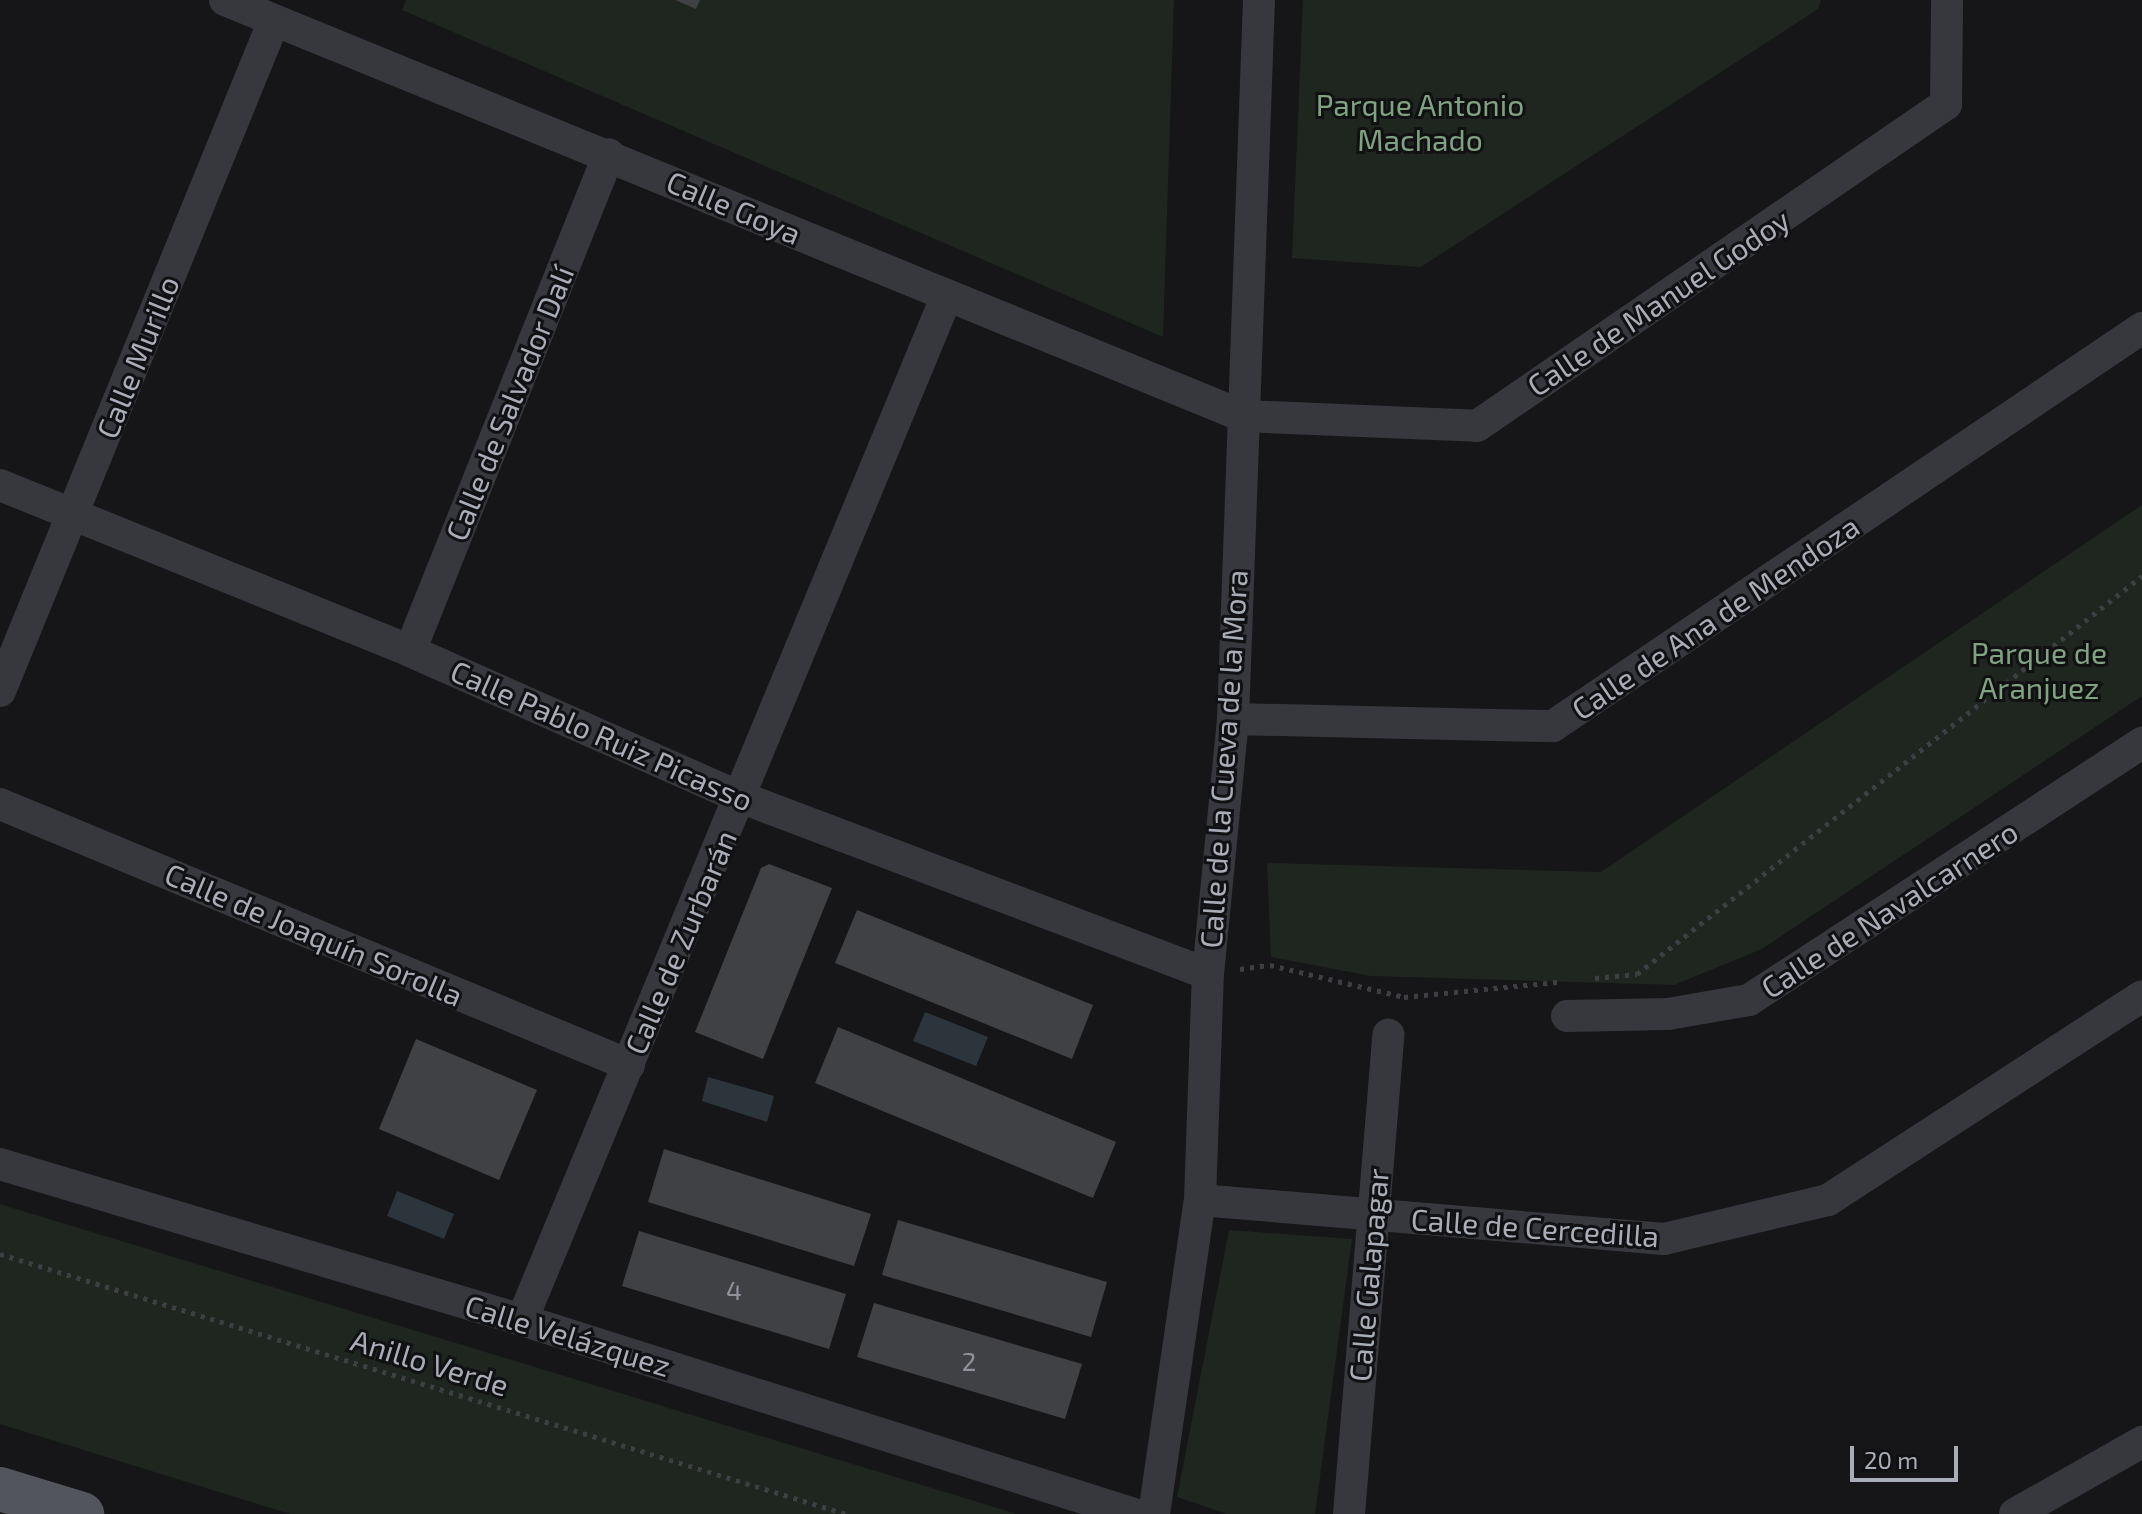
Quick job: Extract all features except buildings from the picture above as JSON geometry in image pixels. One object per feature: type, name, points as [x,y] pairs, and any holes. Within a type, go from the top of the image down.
[{"type":"main road","points":[[0,1489],[82,1514]]},
{"type":"street","name":"Calle Goya","points":[[225,0],[273,23],[609,154],[946,298],[1243,416]]},
{"type":"street","name":"Calle de la Cueva de la Mora","points":[[1154,1514],[1200,1200],[1208,974],[1233,719],[1259,0]]},
{"type":"street","name":"Calle de Manuel Godoy","points":[[1243,416],[1477,426],[1946,104],[1947,0]]},
{"type":"street","name":"Calle Murillo","points":[[0,691],[273,23]]},
{"type":"street","name":"Calle de Salvador Dalí","points":[[410,651],[609,154]]},
{"type":"street","name":"Calle de Zurbarán","points":[[522,1320],[946,298]]},
{"type":"street","name":"Calle de Ana de Mendoza","points":[[1233,719],[1553,726],[2142,328]]},
{"type":"street","name":"Calle Pablo Ruiz Picasso","points":[[0,485],[410,651],[740,797],[1208,974]]},
{"type":"street","name":"Calle de Navalcarnero","points":[[1567,1016],[1668,1014],[1749,1000],[2142,743]]},
{"type":"street","name":"Calle de Joaquín Sorolla","points":[[0,804],[629,1065]]},
{"type":"street","name":"Calle de Cercedilla","points":[[1200,1200],[1664,1239],[1828,1200],[2142,996]]},
{"type":"street","name":"Calle Galapagar","points":[[1349,1514],[1388,1035]]},
{"type":"street","name":"Calle Velázquez","points":[[0,1164],[522,1320],[1134,1514]]},
{"type":"street","points":[[2015,1514],[2142,1442]]},
{"type":"path","points":[[1580,980],[1637,974],[2142,576]]},
{"type":"path","points":[[1208,974],[1270,965],[1404,997],[1566,981]]},
{"type":"path","name":"Anillo Verde","points":[[0,1254],[846,1514]]},
{"type":"green space","points":[[406,0],[1174,0],[1163,337],[402,10]]},
{"type":"green space","name":"Parque Antonio Machado","points":[[1303,0],[1821,0],[1818,9],[1421,267],[1292,258]]},
{"type":"green space","name":"Parque de Aranjuez","points":[[2142,505],[2142,696],[1762,949],[1674,985],[1371,976],[1271,957],[1267,863],[1601,872]]},
{"type":"green space","points":[[0,1204],[1017,1514],[290,1514],[0,1424]]},
{"type":"green space","points":[[1229,1230],[1352,1239],[1315,1514],[1227,1514],[1177,1497]]},
{"type":"shaded area","points":[[925,1012],[988,1037],[976,1066],[913,1041]]},
{"type":"shaded area","points":[[708,1077],[774,1096],[767,1122],[702,1101]]},
{"type":"shaded area","points":[[397,1191],[454,1214],[444,1239],[387,1216]]}]
